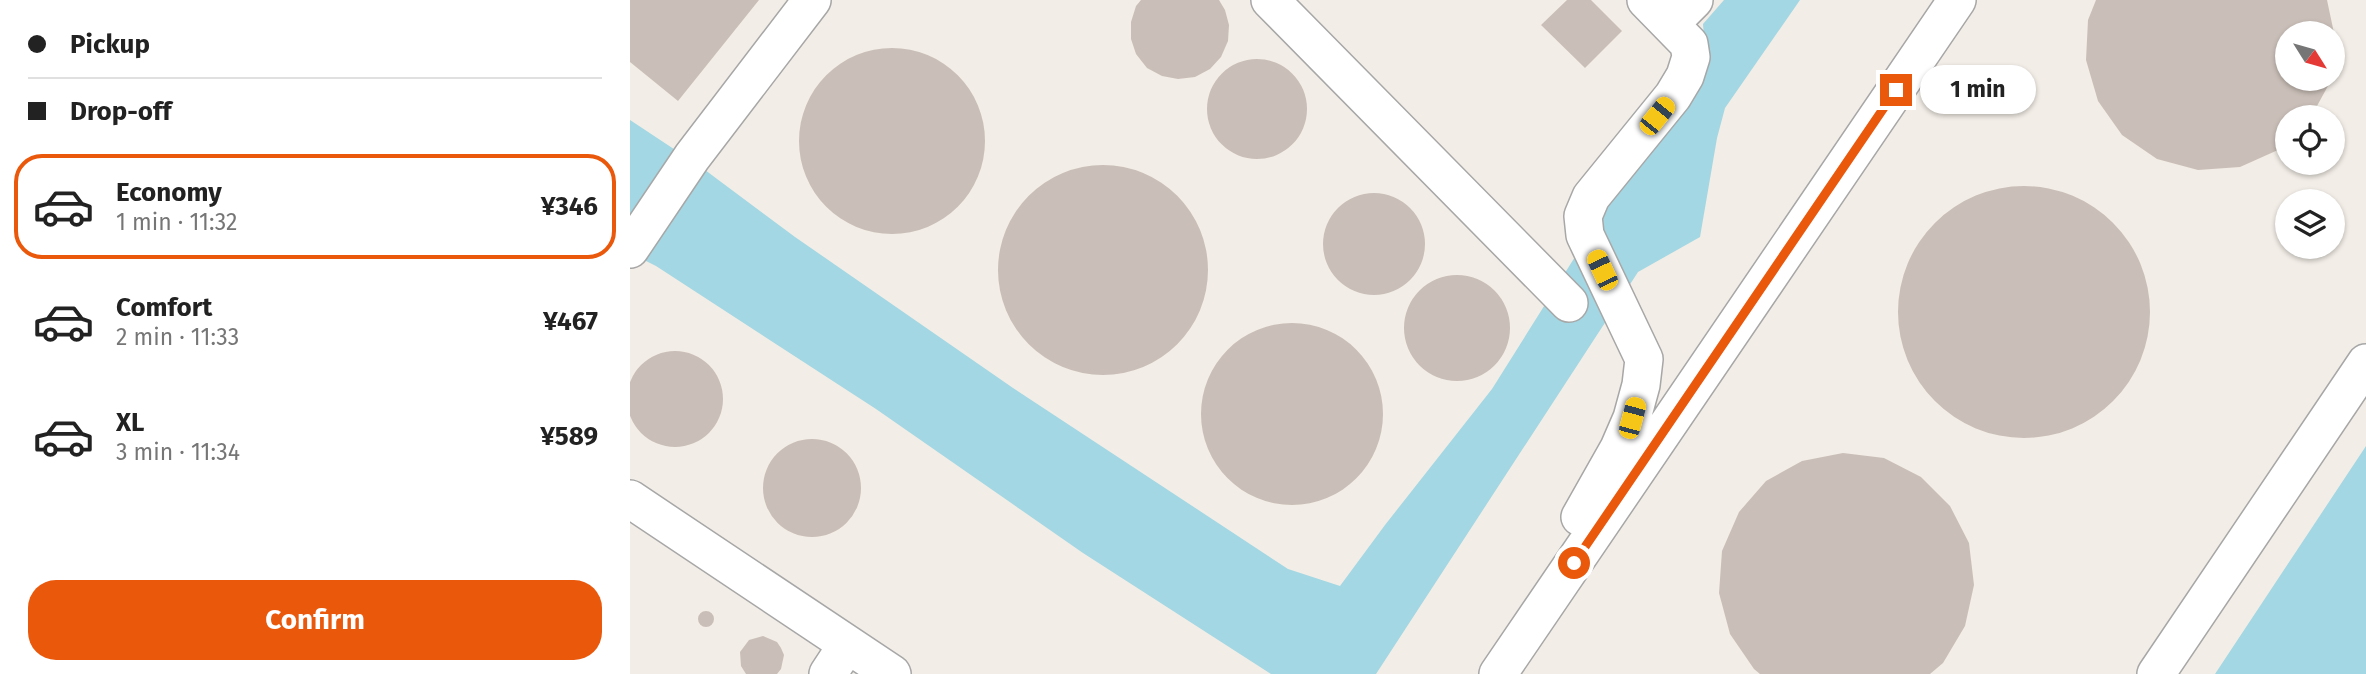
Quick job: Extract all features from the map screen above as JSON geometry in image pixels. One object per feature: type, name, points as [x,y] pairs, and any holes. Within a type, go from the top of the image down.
[{"type":"street","points":[[630,249],[692,157],[812,0]]},
{"type":"street","points":[[1270,0],[1569,303]]},
{"type":"street","points":[[1499,674],[1957,0]]},
{"type":"street","points":[[1574,563],[1570,554],[1571,542],[1580,516],[1619,447],[1632,418],[1644,359],[1585,235],[1583,216],[1591,197],[1673,96],[1685,76],[1690,57],[1689,44],[1670,8]]},
{"type":"street","points":[[2156,674],[2366,363]]},
{"type":"street","points":[[630,499],[838,659],[892,674]]},
{"type":"water","points":[[1724,0],[1800,0],[1725,108],[1717,138],[1700,237],[1638,272],[1376,674],[1271,674],[1083,553],[876,409],[656,266],[630,253],[630,120],[701,167],[795,237],[1013,388],[1288,569],[1340,586],[1492,389],[1705,50],[1703,24]]},
{"type":"water","points":[[2366,446],[2366,674],[2215,674]]},
{"type":"building","points":[[630,0],[759,0],[678,101],[630,62]]},
{"type":"building","points":[[1141,0],[1219,0],[1229,25],[1228,41],[1221,57],[1210,69],[1195,77],[1178,79],[1162,76],[1147,68],[1136,54],[1131,39],[1131,22]]},
{"type":"building","points":[[1567,0],[1591,0],[1622,31],[1585,68],[1541,25]]},
{"type":"building","points":[[2096,0],[2327,0],[2331,21],[2275,21],[2275,91],[2325,91],[2318,105],[2275,105],[2275,151],[2240,167],[2198,170],[2157,159],[2122,135],[2098,101],[2086,60],[2088,20]]},
{"type":"building","points":[[892,48],[928,55],[958,75],[978,105],[985,141],[978,177],[958,207],[928,227],[892,234],[856,227],[826,207],[806,177],[799,141],[806,105],[826,75],[856,55]]},
{"type":"building","points":[[1257,59],[1285,67],[1299,81],[1307,109],[1299,137],[1285,151],[1257,159],[1229,151],[1215,137],[1207,109],[1215,81],[1229,67]]},
{"type":"building","points":[[1103,165],[1143,173],[1177,196],[1200,230],[1208,270],[1200,310],[1177,344],[1143,367],[1103,375],[1063,367],[1029,344],[1006,310],[998,270],[1006,230],[1029,196],[1063,173]]},
{"type":"building","points":[[2024,186],[2049,189],[2072,196],[2094,207],[2113,223],[2129,242],[2140,264],[2147,287],[2150,312],[2147,337],[2140,360],[2129,382],[2113,401],[2094,417],[2072,428],[2049,435],[2024,438],[1999,435],[1976,428],[1954,417],[1935,401],[1919,382],[1908,360],[1901,337],[1898,312],[1901,287],[1908,264],[1919,242],[1935,223],[1954,207],[1976,196],[1999,189]]},
{"type":"building","points":[[1374,193],[1393,197],[1410,208],[1421,225],[1425,244],[1421,263],[1410,280],[1393,291],[1374,295],[1355,291],[1338,280],[1327,263],[1323,244],[1327,225],[1338,208],[1355,197]]},
{"type":"building","points":[[1457,275],[1477,279],[1494,291],[1506,308],[1510,328],[1506,348],[1494,365],[1477,377],[1457,381],[1437,377],[1420,365],[1408,348],[1404,328],[1408,308],[1420,291],[1437,279]]},
{"type":"building","points":[[1292,323],[1327,330],[1356,350],[1376,379],[1383,414],[1376,449],[1356,478],[1327,498],[1292,505],[1257,498],[1228,478],[1208,449],[1201,414],[1208,379],[1228,350],[1257,330]]},
{"type":"building","points":[[675,351],[693,354],[715,372],[722,390],[720,417],[709,433],[693,444],[675,447],[657,444],[641,433],[630,417],[630,381],[641,365],[657,354]]},
{"type":"building","points":[[812,439],[831,443],[846,454],[857,469],[861,488],[857,507],[846,522],[831,533],[812,537],[793,533],[778,522],[767,507],[763,488],[767,469],[778,454],[793,443]]},
{"type":"building","points":[[1843,453],[1884,458],[1921,477],[1950,506],[1969,543],[1974,585],[1965,626],[1943,663],[1930,674],[1760,674],[1730,634],[1719,593],[1722,551],[1739,512],[1766,481],[1802,461]]},
{"type":"building","points":[[703,611],[709,611],[714,619],[712,625],[703,627],[698,622],[698,616]]},
{"type":"building","points":[[763,636],[777,642],[781,648],[784,655],[781,669],[777,674],[746,674],[741,666],[740,652],[749,640]]},
{"type":"route","points":[[1574,563],[1896,90]]}]
